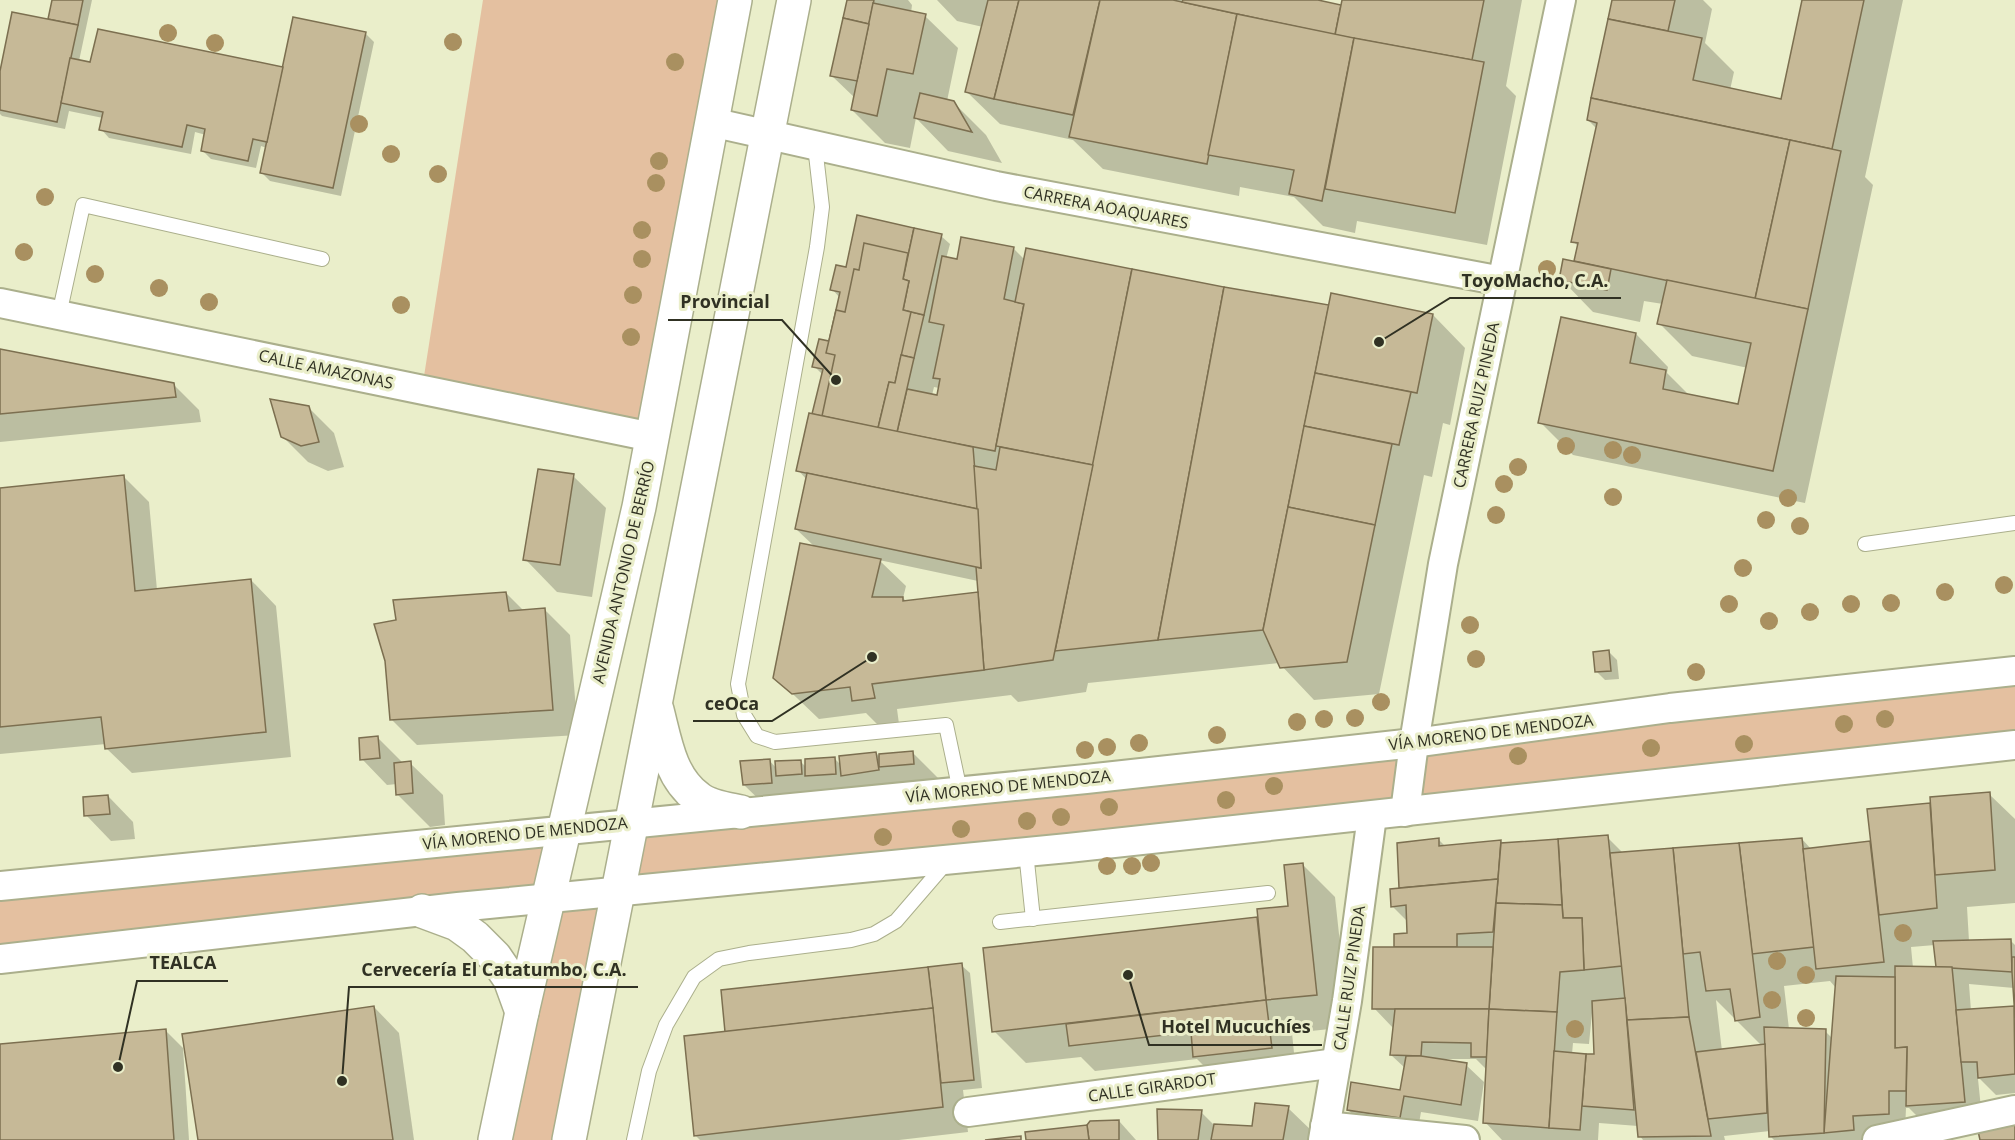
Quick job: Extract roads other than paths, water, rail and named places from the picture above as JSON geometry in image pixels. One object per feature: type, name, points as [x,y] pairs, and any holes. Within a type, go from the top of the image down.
[{"type":"street","name":"AVENIDA ANTONIO DE BERRÍO","points":[[495,1140],[522,1012],[639,507],[735,0]]},
{"type":"street","points":[[569,1140],[794,0]]},
{"type":"street","name":"CARRERA RUIZ PINEDA","points":[[1406,812],[1414,743],[1443,564],[1560,0]]},
{"type":"street","name":"CARRERA AOAQUARES","points":[[711,122],[996,186],[1502,281]]},
{"type":"street","name":"CALLE AMAZONAS","points":[[0,303],[652,437]]},
{"type":"street","name":"VÍA MORENO DE MENDOZA","points":[[0,886],[960,791],[1414,743],[1670,708],[2015,671]]},
{"type":"street","points":[[655,703],[667,751],[679,780],[698,798],[716,806],[741,812]]},
{"type":"street","points":[[0,959],[422,911],[1372,816],[2015,745]]},
{"type":"street","name":"CALLE RUIZ PINEDA","points":[[1324,1133],[1347,1001],[1372,816]]},
{"type":"street","points":[[422,911],[457,924],[475,937],[495,957],[510,979],[522,1012]]},
{"type":"street","name":"CALLE GIRARDOT","points":[[968,1112],[1336,1063]]},
{"type":"street","points":[[1877,1140],[2015,1110]]},
{"type":"street","points":[[1324,1133],[1465,1140]]},
{"type":"lane","points":[[815,146],[822,207],[738,684],[744,715],[757,736],[775,742],[946,725],[960,791]]},
{"type":"lane","points":[[59,315],[83,206],[322,259]]},
{"type":"lane","points":[[1865,544],[2015,524]]},
{"type":"lane","points":[[1026,852],[1033,919]]},
{"type":"lane","points":[[634,1140],[649,1071],[663,1034],[694,977],[718,959],[851,940],[874,934],[896,921],[949,859]]},
{"type":"lane","points":[[1000,922],[1268,893]]},
{"type":"place","name":"ToyoMacho, C.A.","points":[[1379,342]]},
{"type":"place","name":"Provincial","points":[[836,380]]},
{"type":"place","name":"ceOca","points":[[872,657]]},
{"type":"place","name":"Hotel Mucuchíes","points":[[1128,975]]},
{"type":"place","name":"TEALCA","points":[[118,1067]]},
{"type":"place","name":"Cervecería El Catatumbo, C.A.","points":[[342,1081]]}]
